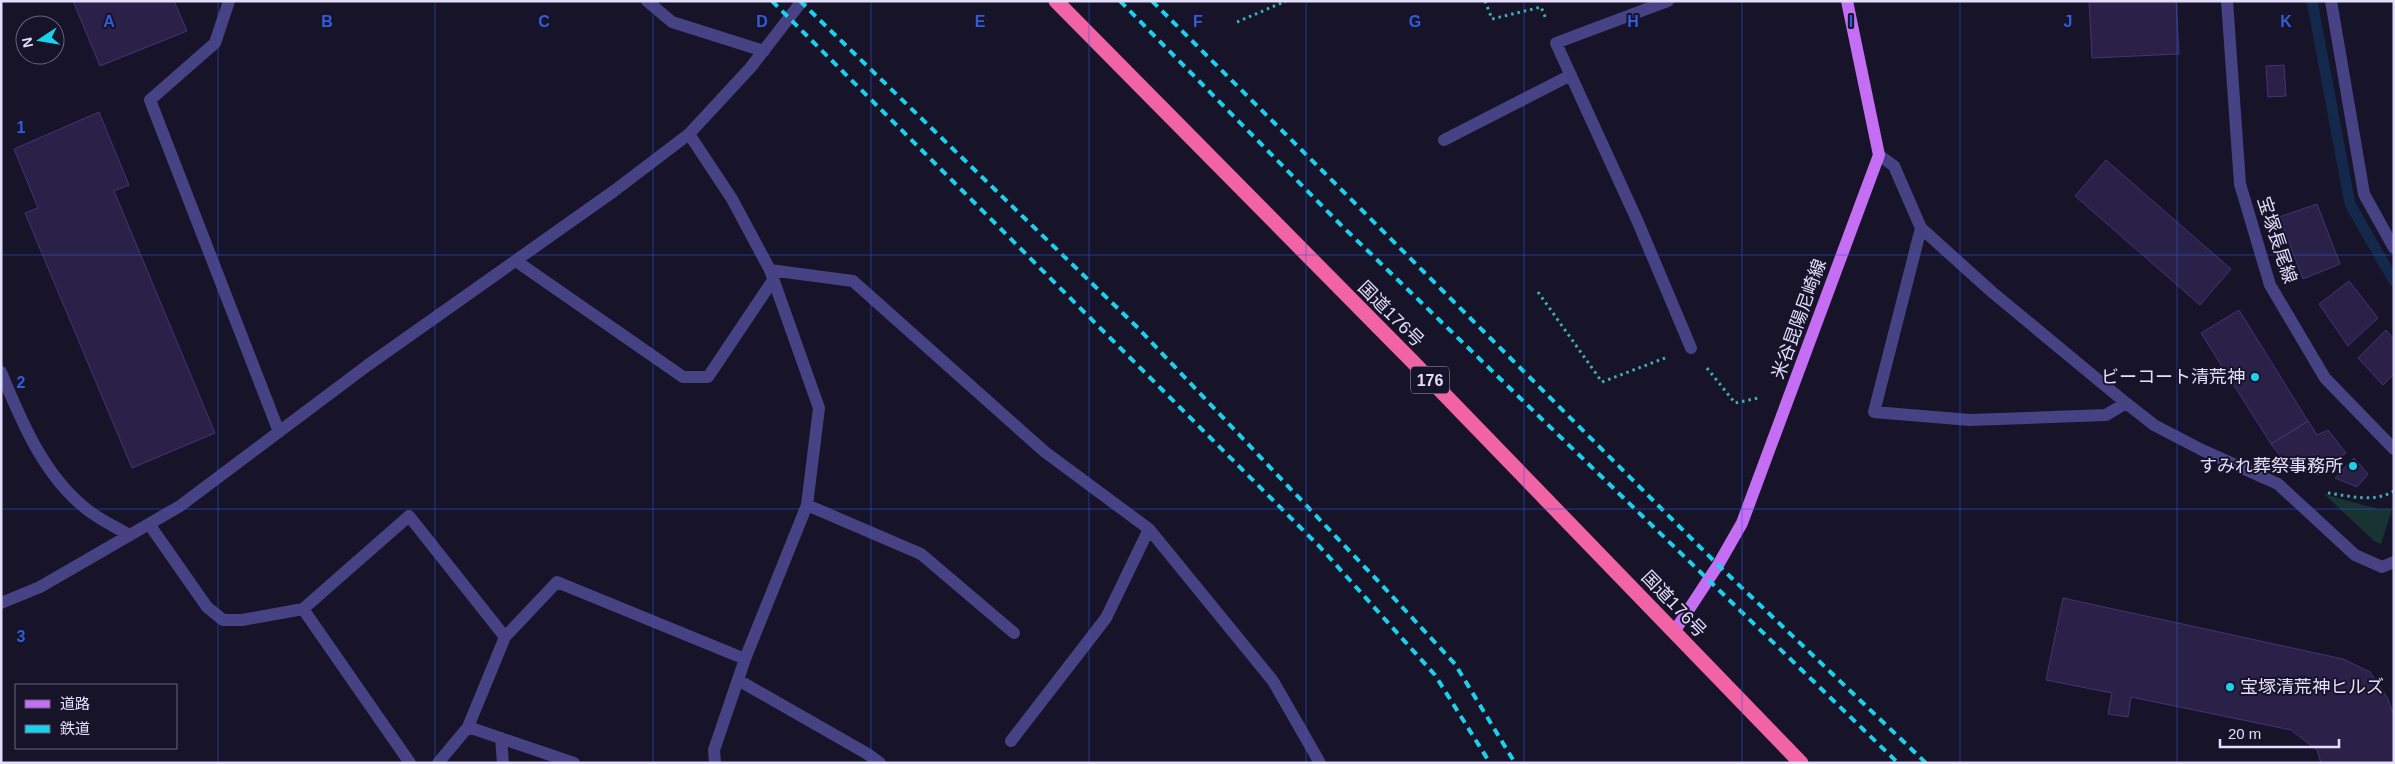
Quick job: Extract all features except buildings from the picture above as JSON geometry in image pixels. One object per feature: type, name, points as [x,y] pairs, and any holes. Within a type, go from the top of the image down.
[{"type":"highway","name":"国道176号","points":[[1056,1],[1411,360],[1802,763]]},
{"type":"main road","points":[[1847,1],[1879,155]]},
{"type":"main road","name":"米谷昆陽尼崎線","points":[[1674,632],[1718,565],[1742,523],[1879,155]]},
{"type":"street","points":[[228,1],[214,42],[150,100],[279,432]]},
{"type":"street","points":[[647,1],[672,22],[764,51]]},
{"type":"street","points":[[1,603],[40,587],[180,506],[368,365],[614,191],[689,134],[764,51],[802,1]]},
{"type":"street","points":[[1668,1],[1556,43],[1637,220],[1691,348]]},
{"type":"street","name":"宝塚長尾線","points":[[2227,1],[2240,184],[2270,285],[2325,378],[2394,449]]},
{"type":"street","points":[[2331,1],[2364,194],[2394,248]]},
{"type":"street","points":[[1444,140],[1571,75]]},
{"type":"street","points":[[689,134],[732,199],[772,275],[819,408],[807,505],[745,659],[714,750],[715,763]]},
{"type":"street","points":[[1879,155],[1894,166],[1921,228],[1992,292],[2126,403],[2154,424],[2202,450],[2278,484],[2355,555],[2382,567],[2394,562]]},
{"type":"street","points":[[1921,228],[1874,412],[1970,420],[2096,416],[2106,415],[2126,403]]},
{"type":"street","points":[[516,261],[683,377],[708,377],[772,275]]},
{"type":"street","points":[[772,275],[853,281],[1045,452],[1149,529],[1273,681],[1320,763]]},
{"type":"street","points":[[1,372],[28,433],[57,481],[90,512],[130,535]]},
{"type":"street","points":[[807,505],[921,554],[1014,632]]},
{"type":"street","points":[[149,524],[207,607],[223,620],[242,620],[303,609],[409,516],[505,637]]},
{"type":"street","points":[[1011,741],[1106,618],[1149,529]]},
{"type":"street","points":[[438,763],[468,727],[505,637],[557,582],[745,659]]},
{"type":"street","points":[[303,609],[410,763]]},
{"type":"street","points":[[738,680],[866,752],[880,763]]},
{"type":"street","points":[[468,727],[574,763]]},
{"type":"street","points":[[501,738],[503,763]]},
{"type":"path","points":[[1237,22],[1286,1]]},
{"type":"path","points":[[1485,1],[1492,19],[1541,7],[1556,43]]},
{"type":"path","points":[[1538,292],[1602,382],[1691,348],[1735,404],[1791,391]]},
{"type":"path","points":[[2324,492],[2360,498],[2382,498],[2394,491]]},
{"type":"green space","points":[[2324,494],[2378,509],[2392,509],[2381,544],[2374,541]]},
{"type":"waterway","points":[[2312,1],[2350,204],[2394,281]]},
{"type":"railway","points":[[772,1],[1320,547],[1435,675],[1490,763]]},
{"type":"railway","points":[[800,1],[1136,326],[1378,581],[1455,664],[1515,763]]},
{"type":"railway","points":[[1120,1],[1341,225],[1898,763]]},
{"type":"railway","points":[[1152,1],[1718,565],[1926,763]]},
{"type":"place","name":"ビーコート清荒神","points":[[2255,377]]},
{"type":"place","name":"すみれ葬祭事務所","points":[[2353,466]]},
{"type":"place","name":"宝塚清荒神ヒルズ","points":[[2230,687]]}]
